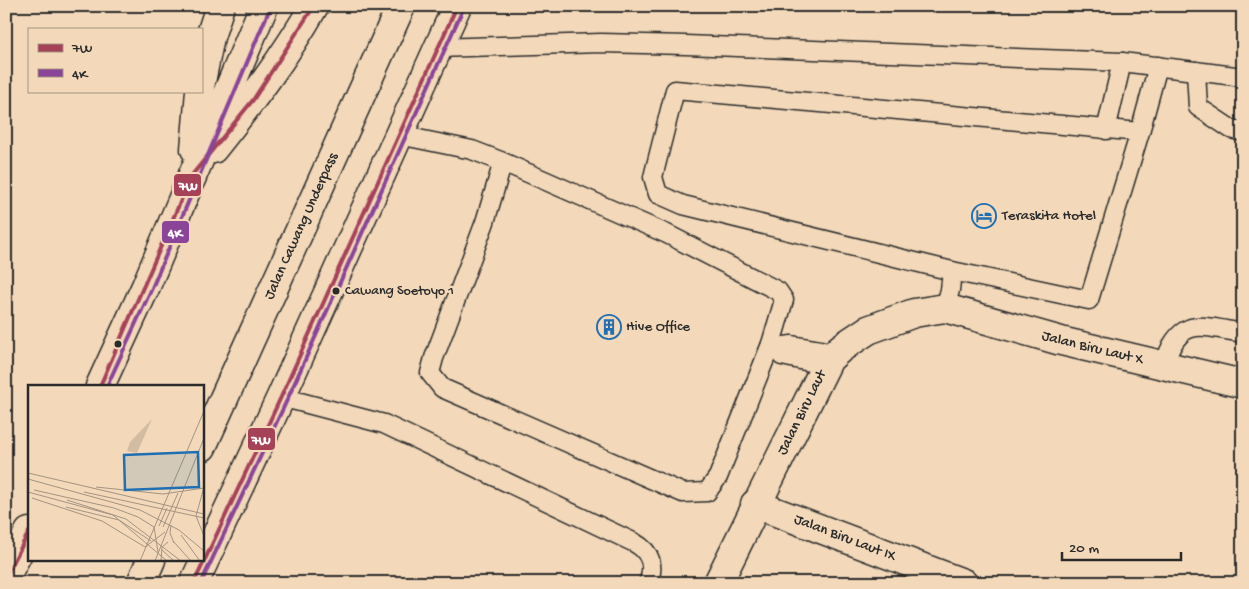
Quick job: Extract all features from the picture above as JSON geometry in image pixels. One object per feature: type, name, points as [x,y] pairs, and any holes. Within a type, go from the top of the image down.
[{"type":"main road","points":[[202,77],[210,36],[220,6]]},
{"type":"main road","points":[[100,385],[264,6]]},
{"type":"main road","points":[[192,175],[253,100],[296,38],[314,6]]},
{"type":"main road","name":"Jalan Cawang Underpass","points":[[204,443],[401,6]]},
{"type":"main road","points":[[204,562],[281,397],[457,6]]},
{"type":"main road","points":[[192,175],[200,92]]},
{"type":"main road","name":"Jalan Biru Laut","points":[[718,583],[826,358],[854,338],[875,327],[914,313],[944,308]]},
{"type":"main road","name":"Jalan Biru Laut X","points":[[944,308],[1061,341],[1243,384]]},
{"type":"main road","name":"Jalan Biru Laut IX","points":[[755,504],[963,583]]},
{"type":"main road","points":[[6,576],[28,534]]},
{"type":"main road","points":[[141,583],[150,562]]},
{"type":"main road","points":[[194,583],[204,562]]},
{"type":"lane","points":[[437,48],[610,43],[1122,62],[1243,77]]},
{"type":"lane","points":[[1106,130],[1122,62]]},
{"type":"lane","points":[[1140,132],[675,90],[653,177],[658,194],[683,205],[952,271],[1089,300],[1140,132],[1158,66]]},
{"type":"lane","points":[[1196,71],[1198,107],[1231,129],[1243,132]]},
{"type":"lane","points":[[399,135],[472,150],[503,162],[666,234],[778,291],[784,300],[775,345],[718,477],[707,492],[683,493],[442,388],[430,373],[485,222],[503,162]]},
{"type":"lane","points":[[944,308],[950,290],[952,271]]},
{"type":"lane","points":[[1164,365],[1171,345],[1182,330],[1198,327],[1243,333]]},
{"type":"lane","points":[[775,345],[782,356],[814,363],[826,358]]},
{"type":"lane","points":[[281,397],[384,424],[635,543],[644,548],[651,560],[653,572],[648,583]]},
{"type":"transit line","name":"7W","points":[[100,385],[192,175],[253,100],[314,6]]},
{"type":"transit line","name":"7W","points":[[204,562],[281,397],[457,6]]},
{"type":"transit line","name":"4K","points":[[107,385],[152,288],[270,8]]},
{"type":"transit line","name":"4K","points":[[201,583],[287,400],[463,9]]},
{"type":"transit line","name":"7W","points":[[6,576],[28,534]]},
{"type":"transit line","name":"7W","points":[[194,583],[204,562]]},
{"type":"place","name":"Teraskita Hotel","points":[[984,216]]},
{"type":"place","name":"Cawang Soetoyo 1","points":[[336,291]]},
{"type":"place","name":"Hive Office","points":[[609,327]]}]
